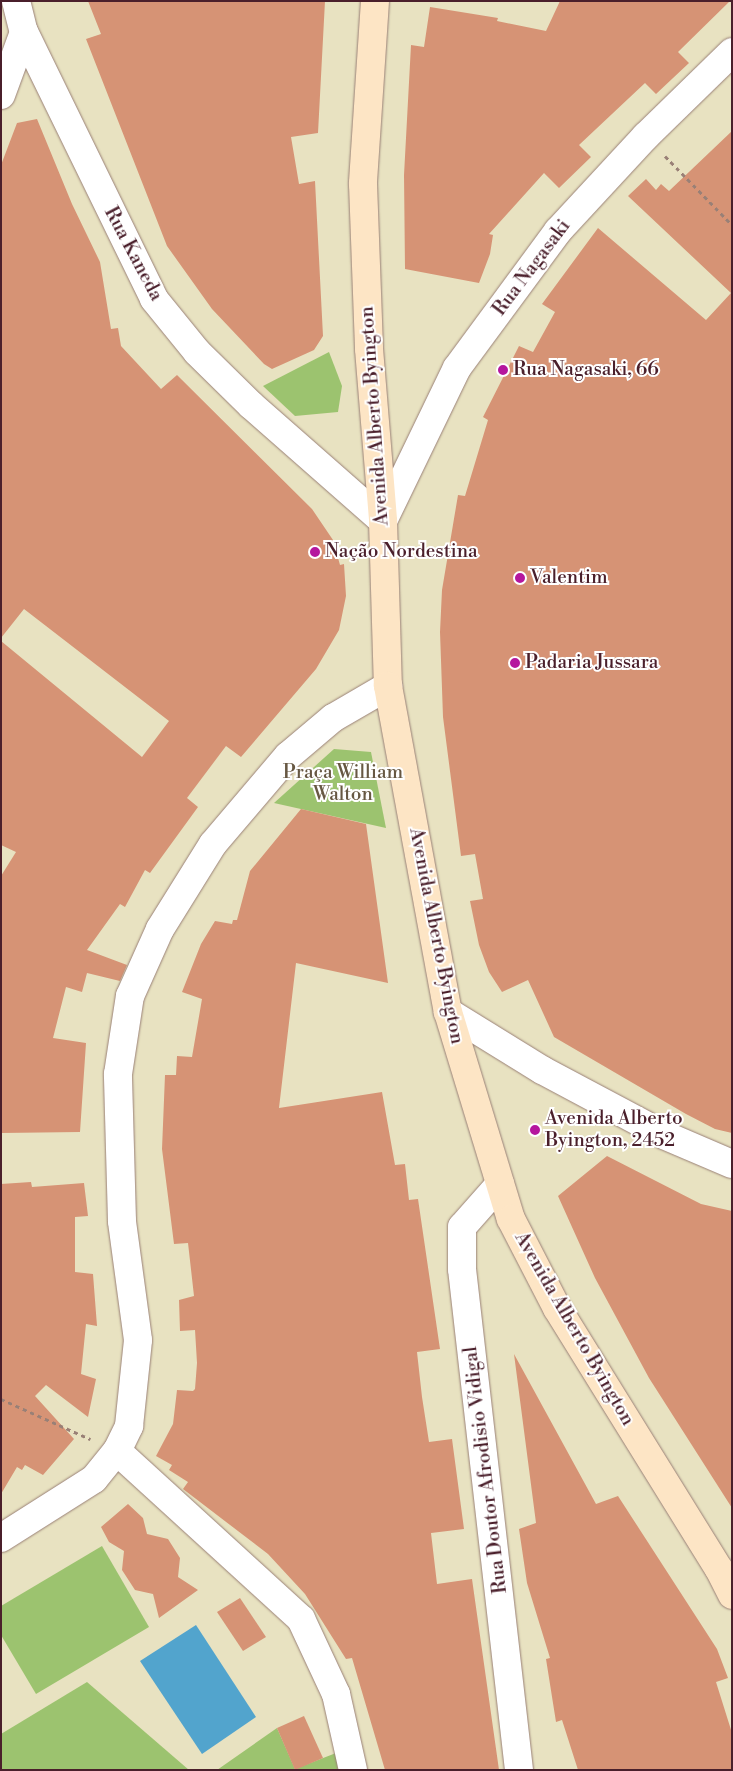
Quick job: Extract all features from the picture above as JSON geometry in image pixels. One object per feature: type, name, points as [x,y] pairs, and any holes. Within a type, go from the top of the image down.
[{"type":"street","name":"Rua Kaneda","points":[[16,1],[24,32],[154,299],[197,352],[251,405],[383,520]]},
{"type":"street","name":"Avenida Alberto Byington","points":[[375,1],[363,184],[369,349],[383,520],[388,686],[448,1012],[510,1219],[557,1308],[719,1569],[732,1595]]},
{"type":"street","points":[[1,95],[24,32]]},
{"type":"street","name":"Rua Nagasaki","points":[[383,520],[457,368],[558,232],[646,136],[732,52]]},
{"type":"street","points":[[1,1538],[94,1479],[117,1451],[129,1426],[138,1340],[122,1221],[118,1074],[130,996],[160,929],[213,844],[248,799],[288,756],[334,718],[388,686]]},
{"type":"street","points":[[448,1012],[542,1070],[664,1135],[732,1164]]},
{"type":"street","name":"Rua Doutor Afrodisio Vidigal","points":[[500,1184],[462,1227],[462,1269],[519,1770]]},
{"type":"street","points":[[117,1451],[301,1619],[336,1694],[353,1770]]},
{"type":"path","points":[[646,136],[732,225]]},
{"type":"path","points":[[1,1399],[117,1451]]},
{"type":"green space","points":[[329,352],[342,386],[338,412],[295,416],[263,386]]},
{"type":"green space","name":"Praça William Walton","points":[[334,749],[371,752],[386,828],[274,803]]},
{"type":"green space","points":[[102,1546],[149,1627],[36,1694],[1,1635],[1,1606]]},
{"type":"green space","points":[[87,1682],[189,1770],[1,1770],[1,1734]]},
{"type":"green space","points":[[277,1728],[295,1769],[336,1753],[338,1770],[217,1770]]},
{"type":"water","points":[[196,1625],[256,1717],[202,1754],[140,1661]]},
{"type":"building","points":[[88,1],[325,1],[318,133],[291,137],[299,184],[315,181],[323,336],[314,350],[272,369],[264,364],[212,309],[167,246],[86,39],[101,34]]},
{"type":"building","points":[[560,1],[730,1],[678,52],[689,63],[656,94],[645,83],[579,145],[591,157],[559,188],[544,173],[489,234],[493,235],[490,254],[479,283],[405,269],[404,175],[411,45],[424,47],[430,7],[498,18],[497,21],[546,31]]},
{"type":"building","points":[[37,119],[72,204],[100,262],[111,329],[118,328],[121,346],[161,389],[177,375],[312,509],[333,540],[340,565],[344,564],[346,596],[339,630],[316,669],[241,757],[226,746],[187,798],[198,807],[150,873],[145,870],[125,907],[120,904],[87,950],[127,965],[120,981],[87,973],[82,992],[66,987],[53,1038],[86,1043],[80,1132],[1,1133],[1,876],[16,852],[1,845],[1,641],[142,757],[169,721],[24,609],[1,638],[1,165],[17,123]]},
{"type":"building","points":[[732,131],[732,1133],[715,1129],[686,1114],[554,1037],[528,980],[502,992],[489,972],[479,945],[470,901],[483,899],[475,854],[461,856],[443,717],[440,632],[442,590],[458,495],[465,496],[488,420],[483,417],[519,346],[533,352],[555,312],[542,304],[598,228],[706,320],[731,293],[628,196],[646,179],[656,190],[661,184],[669,191]]},
{"type":"building","points":[[301,809],[366,824],[388,983],[296,963],[279,1108],[382,1092],[395,1165],[405,1164],[409,1200],[418,1199],[440,1349],[417,1352],[422,1397],[429,1442],[452,1439],[464,1529],[431,1533],[437,1584],[472,1579],[499,1770],[385,1770],[352,1658],[346,1659],[305,1594],[268,1554],[183,1489],[188,1482],[169,1470],[172,1465],[156,1456],[173,1424],[177,1390],[193,1391],[195,1389],[197,1363],[195,1330],[180,1331],[179,1300],[194,1296],[188,1243],[174,1244],[162,1149],[165,1075],[176,1075],[177,1056],[192,1057],[202,999],[182,992],[201,944],[215,921],[232,924],[233,920],[237,920],[250,871]]},
{"type":"building","points":[[607,1156],[701,1204],[732,1211],[732,1508],[649,1378],[595,1278],[558,1196]]},
{"type":"building","points":[[31,1182],[32,1187],[84,1183],[88,1216],[75,1217],[75,1272],[93,1274],[97,1326],[86,1324],[81,1374],[96,1379],[88,1417],[46,1385],[35,1396],[74,1439],[43,1475],[25,1465],[22,1470],[17,1467],[1,1494],[1,1184]]},
{"type":"building","points":[[514,1354],[596,1504],[618,1496],[717,1649],[728,1678],[716,1682],[732,1733],[732,1770],[578,1770],[562,1720],[556,1722],[546,1659],[550,1658],[527,1583],[519,1529],[536,1523]]},
{"type":"building","points":[[128,1504],[143,1518],[147,1534],[168,1539],[180,1558],[178,1577],[198,1590],[159,1618],[153,1594],[135,1590],[122,1570],[124,1551],[109,1542],[101,1527]]},
{"type":"building","points":[[240,1598],[266,1637],[243,1651],[217,1612]]},
{"type":"building","points":[[304,1716],[323,1758],[295,1770],[277,1728]]},
{"type":"place","name":"Rua Nagasaki, 66","points":[[503,370]]},
{"type":"place","name":"Nação Nordestina","points":[[315,552]]},
{"type":"place","name":"Valentim","points":[[520,578]]},
{"type":"place","name":"Padaria Jussara","points":[[515,663]]},
{"type":"place","name":"Avenida Alberto Byington, 2452","points":[[535,1130]]}]
